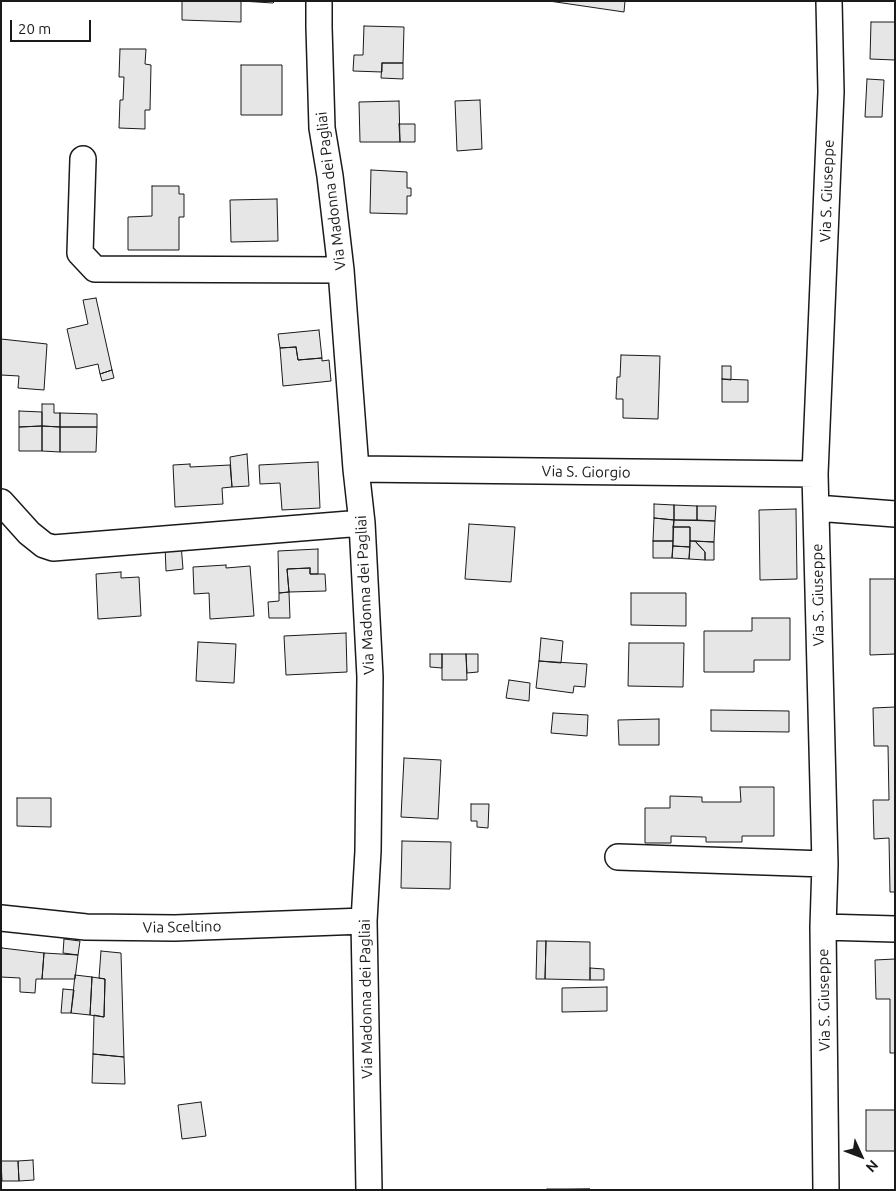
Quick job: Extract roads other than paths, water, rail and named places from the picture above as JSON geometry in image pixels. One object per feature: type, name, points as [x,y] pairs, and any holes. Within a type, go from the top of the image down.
[{"type":"street","name":"Via Madonna dei Pagliai","points":[[319,1],[322,128],[330,176],[341,270],[356,469],[362,523],[370,677],[368,851],[364,921],[369,1190]]},
{"type":"street","name":"Via S. Giuseppe","points":[[826,1190],[824,864],[815,474],[831,92],[829,1]]},
{"type":"street","points":[[83,159],[80,253],[95,269],[341,270]]},
{"type":"street","name":"Via S. Giorgio","points":[[356,469],[815,474]]},
{"type":"street","points":[[1,502],[29,533],[44,545],[53,548],[362,523]]},
{"type":"street","points":[[816,508],[895,514]]},
{"type":"street","points":[[618,857],[824,864]]},
{"type":"street","name":"Via Sceltino","points":[[1,918],[86,927],[155,928],[364,921]]},
{"type":"street","points":[[823,927],[895,929]]}]
